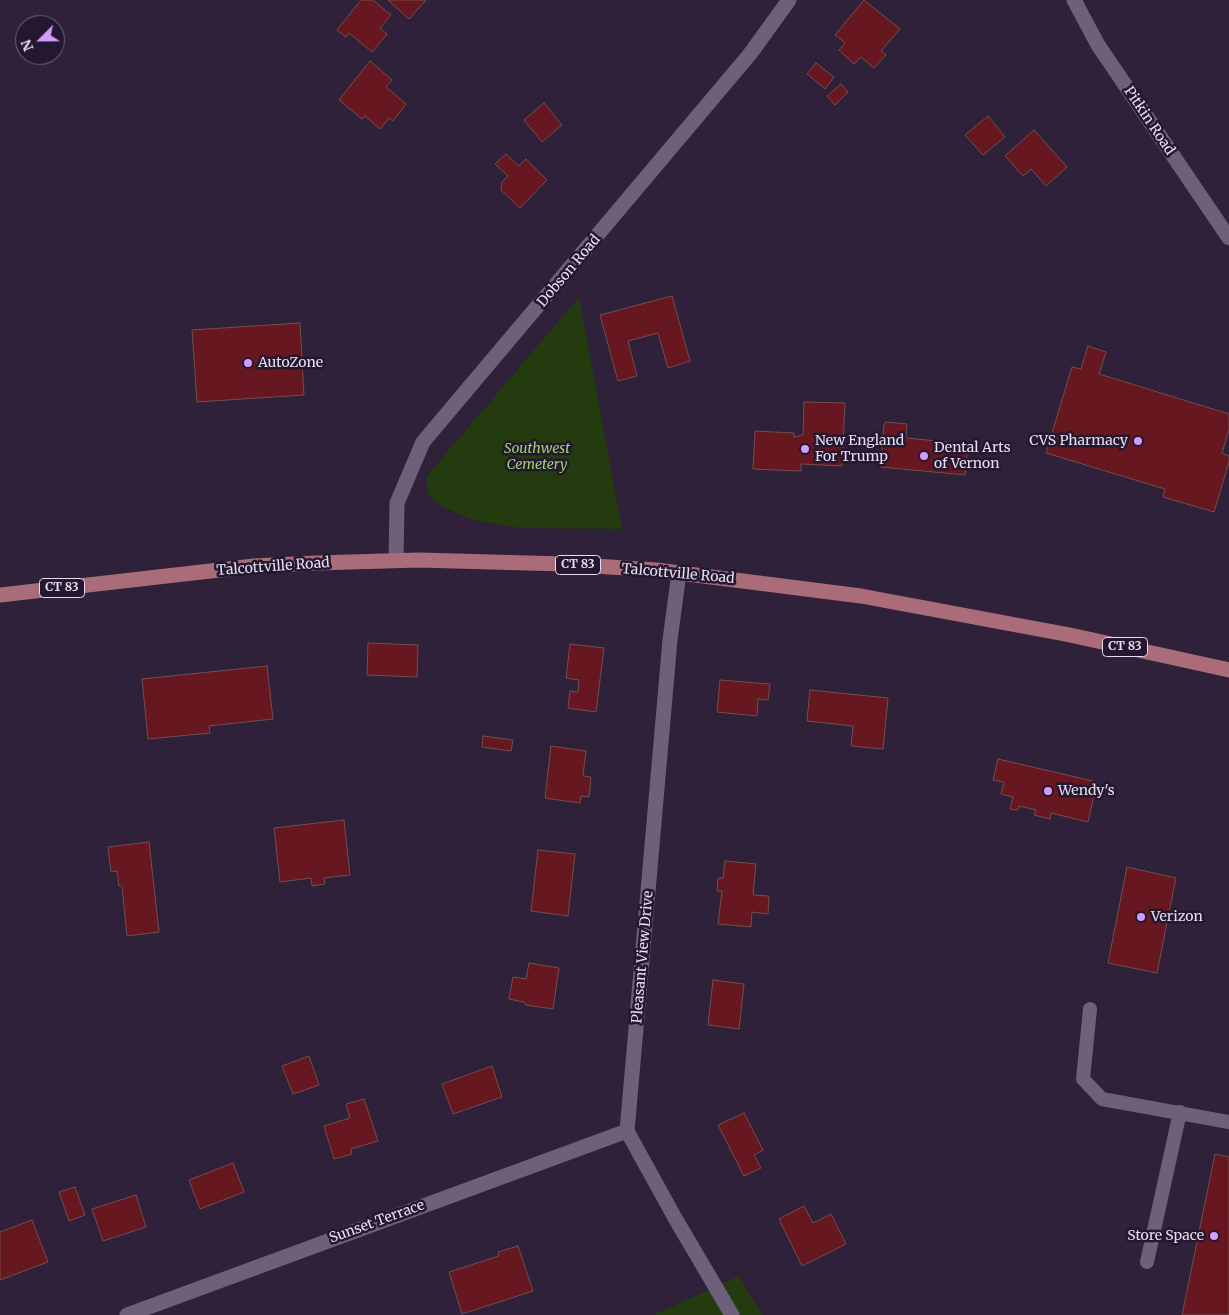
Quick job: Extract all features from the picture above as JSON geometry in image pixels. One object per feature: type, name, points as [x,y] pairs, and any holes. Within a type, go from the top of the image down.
[{"type":"main road","name":"Talcottville Road","points":[[0,595],[254,566],[396,560],[564,564],[679,573],[862,596],[1070,636],[1229,670]]},
{"type":"street","name":"Dobson Road","points":[[396,560],[397,503],[423,442],[750,54],[789,0]]},
{"type":"street","name":"Pitkin Road","points":[[1074,0],[1098,45],[1229,238]]},
{"type":"street","name":"Pleasant View Drive","points":[[627,1131],[670,640],[679,573]]},
{"type":"street","name":"Sunset Terrace","points":[[127,1315],[627,1131]]},
{"type":"street","points":[[627,1131],[732,1315]]},
{"type":"lane","points":[[1090,1009],[1083,1079],[1102,1099],[1229,1122]]},
{"type":"lane","points":[[1147,1262],[1180,1112]]},
{"type":"green space","name":"Southwest Cemetery","points":[[579,297],[622,529],[520,528],[473,520],[441,506],[427,493],[427,476]]},
{"type":"green space","points":[[739,1276],[762,1315],[654,1315]]},
{"type":"building","points":[[361,0],[373,0],[391,15],[380,28],[387,34],[372,52],[349,33],[346,37],[337,30]]},
{"type":"building","points":[[388,0],[426,0],[409,19]]},
{"type":"building","points":[[864,0],[900,29],[881,51],[886,55],[874,68],[861,57],[854,64],[839,50],[845,43],[835,35]]},
{"type":"building","points":[[370,61],[392,80],[386,87],[406,104],[393,121],[389,118],[380,129],[365,116],[362,119],[339,100]]},
{"type":"building","points":[[816,63],[834,77],[825,89],[807,74]]},
{"type":"building","points":[[841,84],[848,92],[835,105],[827,96]]},
{"type":"building","points":[[544,103],[562,125],[542,142],[524,120]]},
{"type":"building","points":[[988,116],[1005,137],[983,155],[965,135]]},
{"type":"building","points":[[1034,130],[1067,167],[1046,186],[1031,169],[1023,176],[1005,156]]},
{"type":"building","points":[[506,154],[519,166],[526,159],[547,180],[520,208],[501,190],[502,182],[508,176],[495,164]]},
{"type":"building","points":[[672,296],[690,361],[668,368],[658,333],[628,341],[637,376],[618,381],[600,315]]},
{"type":"building","name":"AutoZone","points":[[300,323],[304,395],[197,402],[192,330]]},
{"type":"building","name":"CVS Pharmacy","points":[[1088,346],[1106,352],[1099,374],[1229,414],[1229,429],[1222,453],[1229,456],[1229,462],[1214,512],[1163,497],[1165,489],[1046,453],[1072,367],[1081,369]]},
{"type":"building","points":[[804,402],[845,403],[842,466],[801,464],[801,471],[753,469],[755,431],[794,433],[794,437],[803,435]]},
{"type":"building","name":"Dental Arts of Vernon","points":[[886,422],[907,424],[906,438],[968,444],[965,475],[881,467],[884,424]]},
{"type":"building","points":[[368,643],[418,645],[417,677],[367,675]]},
{"type":"building","points":[[570,644],[604,648],[596,712],[568,708],[570,691],[578,692],[579,680],[566,678]]},
{"type":"building","points":[[267,666],[273,719],[209,726],[210,733],[148,739],[142,679]]},
{"type":"building","points":[[720,680],[770,684],[768,700],[758,699],[757,716],[717,712]]},
{"type":"building","points":[[810,690],[888,698],[883,749],[851,746],[853,726],[807,721]]},
{"type":"building","points":[[483,736],[513,740],[511,751],[482,747]]},
{"type":"building","points":[[551,746],[586,751],[583,776],[591,777],[589,797],[581,796],[580,803],[545,798]]},
{"type":"building","points":[[998,759],[1097,782],[1088,822],[1051,813],[1050,819],[1034,815],[1036,810],[1019,806],[1018,810],[1010,809],[1013,797],[1001,794],[1004,782],[993,780]]},
{"type":"building","points":[[344,820],[350,875],[324,878],[325,884],[312,886],[311,878],[280,882],[274,828]]},
{"type":"building","points":[[149,842],[159,932],[127,936],[122,886],[119,886],[117,871],[111,872],[108,847]]},
{"type":"building","points":[[538,850],[575,854],[568,916],[531,911]]},
{"type":"building","points":[[725,861],[756,864],[753,895],[769,896],[768,914],[752,912],[751,927],[718,924],[722,891],[717,891],[718,878],[723,878]]},
{"type":"building","points":[[1127,867],[1176,878],[1157,973],[1108,963]]},
{"type":"building","points":[[529,963],[559,968],[553,1009],[526,1005],[524,1002],[509,999],[513,977],[526,979]]},
{"type":"building","points":[[713,980],[744,984],[739,1029],[708,1025]]},
{"type":"building","points":[[309,1056],[319,1085],[293,1094],[282,1066]]},
{"type":"building","points":[[492,1066],[502,1097],[453,1114],[442,1084]]},
{"type":"building","points":[[364,1099],[378,1141],[351,1149],[352,1154],[334,1159],[324,1126],[350,1118],[346,1104]]},
{"type":"building","points":[[744,1113],[763,1150],[754,1155],[761,1168],[744,1176],[718,1125]]},
{"type":"building","name":"Store Space","points":[[1215,1154],[1229,1157],[1229,1315],[1182,1315]]},
{"type":"building","points":[[233,1163],[244,1192],[200,1209],[189,1180]]},
{"type":"building","points":[[75,1187],[85,1215],[69,1221],[59,1192]]},
{"type":"building","points":[[136,1195],[146,1227],[103,1241],[92,1209]]},
{"type":"building","points":[[804,1206],[813,1223],[831,1214],[846,1244],[802,1266],[779,1219]]},
{"type":"building","points":[[32,1220],[48,1262],[0,1280],[0,1232]]},
{"type":"building","points":[[518,1246],[533,1291],[462,1314],[449,1272],[499,1256],[498,1252]]},
{"type":"place","name":"AutoZone","points":[[248,363]]},
{"type":"place","name":"CVS Pharmacy","points":[[1138,441]]},
{"type":"place","name":"New England For Trump","points":[[805,449]]},
{"type":"place","name":"Dental Arts of Vernon","points":[[924,456]]},
{"type":"place","name":"Wendy's","points":[[1048,791]]},
{"type":"place","name":"Verizon","points":[[1141,917]]},
{"type":"place","name":"Store Space","points":[[1214,1236]]}]
